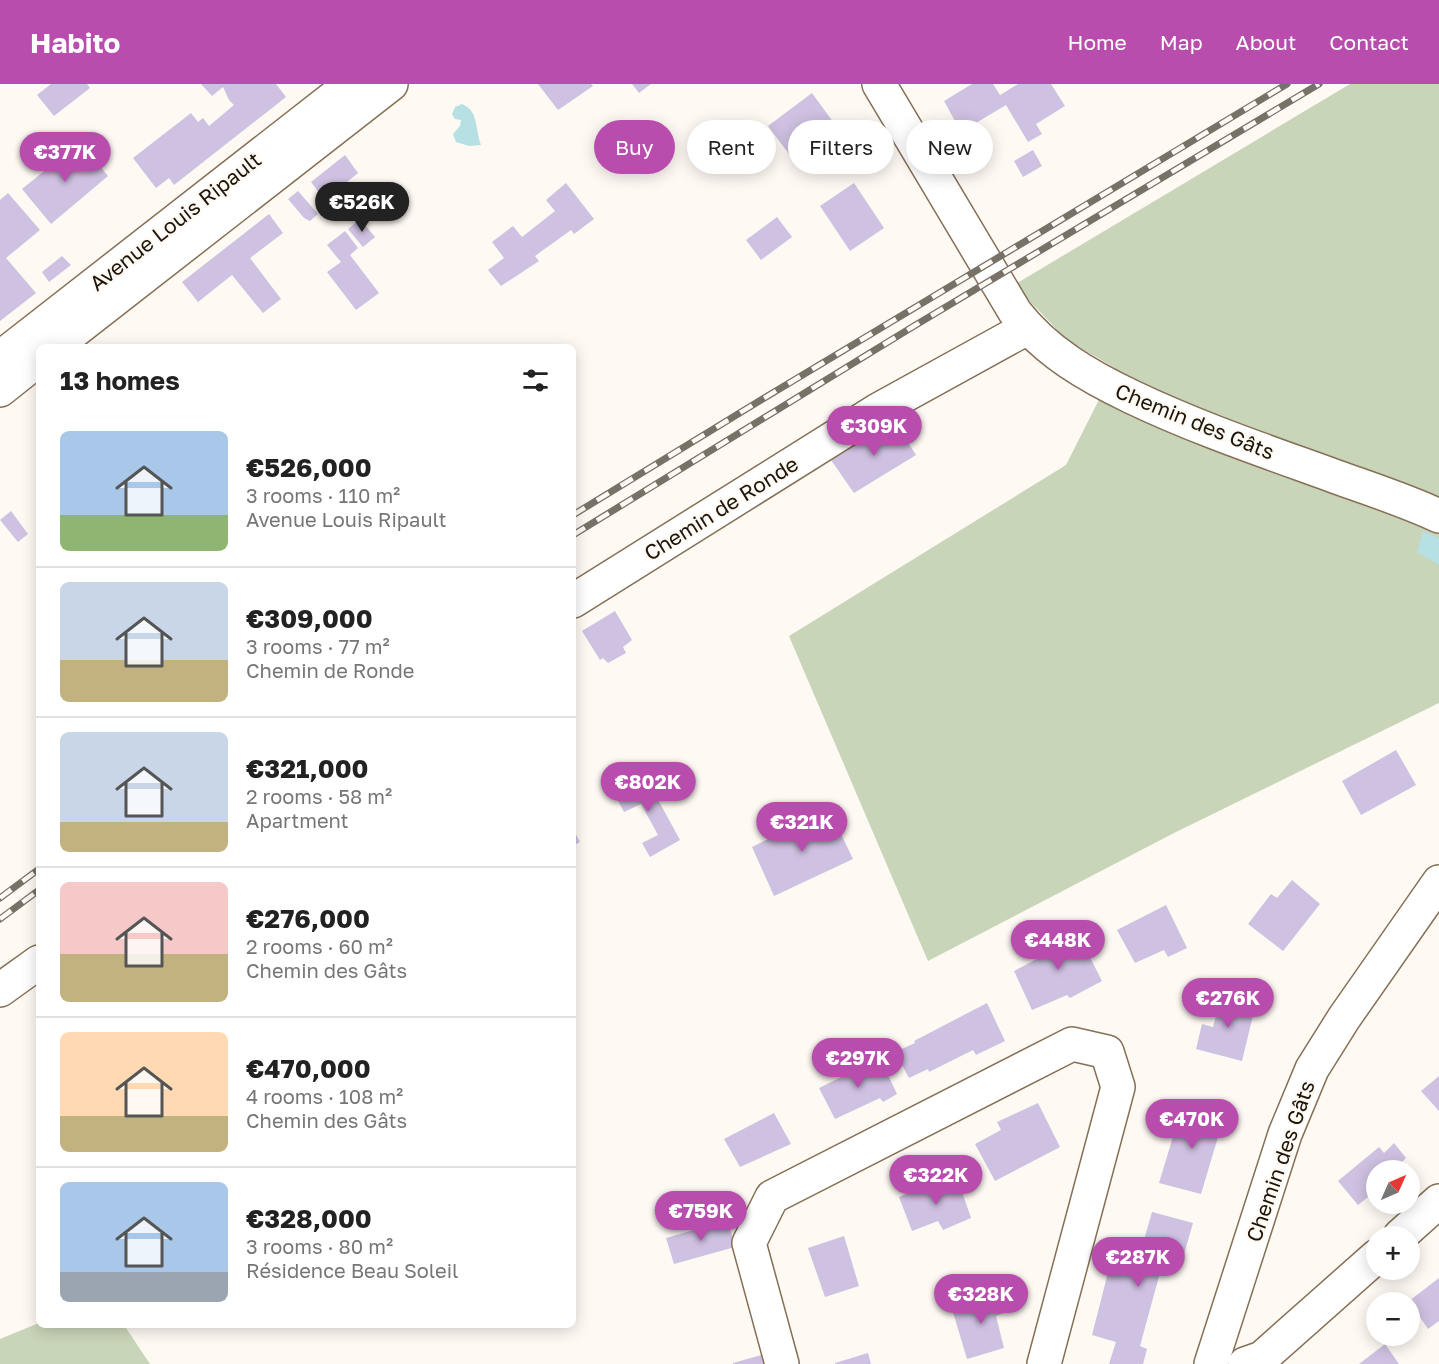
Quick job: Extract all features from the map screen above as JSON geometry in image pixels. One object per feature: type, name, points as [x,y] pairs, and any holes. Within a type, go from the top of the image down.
[{"type":"street","name":"Avenue Louis Ripault","points":[[0,358],[351,84]]},
{"type":"street","name":"Avenue Louis Ripault","points":[[58,344],[391,84]]},
{"type":"street","name":"Chemin des Gâts","points":[[879,84],[1004,295],[1027,328],[1066,361],[1109,386],[1167,414],[1439,516]]},
{"type":"street","name":"Chemin de Ronde","points":[[576,599],[878,410],[1027,328]]},
{"type":"street","points":[[0,390],[36,361]]},
{"type":"street","name":"Chemin des Gâts","points":[[1211,1364],[1285,1134],[1312,1069],[1344,1018],[1439,882]]},
{"type":"street","points":[[0,990],[36,964]]},
{"type":"street","points":[[783,1364],[749,1243],[772,1197],[1072,1044],[1107,1052],[1118,1087],[1044,1364]]},
{"type":"street","points":[[1411,1226],[1439,1201]]},
{"type":"street","points":[[1245,1364],[1262,1358],[1366,1266]]},
{"type":"green space","points":[[1350,84],[1439,84],[1439,703],[1174,833],[928,961],[789,636],[1066,465],[1115,368],[1067,340],[1014,285]]},
{"type":"green space","points":[[36,1324],[36,1328],[126,1328],[150,1364],[0,1364],[0,1339]]},
{"type":"water","points":[[462,104],[474,116],[481,145],[469,146],[456,142],[453,134],[460,126],[461,120],[455,119],[452,114],[455,107]]},
{"type":"water","points":[[1423,531],[1439,538],[1439,565],[1417,552]]},
{"type":"building","points":[[51,84],[87,84],[90,88],[54,116],[37,95]]},
{"type":"building","points":[[201,84],[276,84],[286,97],[174,185],[169,178],[156,188],[133,158],[191,113],[198,122],[203,118],[209,126],[234,105],[223,87],[212,96]]},
{"type":"building","points":[[538,84],[591,84],[593,86],[558,110]]},
{"type":"building","points":[[632,84],[651,84],[639,93]]},
{"type":"building","points":[[972,84],[993,84],[1000,95],[1018,84],[1051,84],[1065,106],[1036,124],[1042,134],[1028,142],[1006,105],[981,120],[954,120],[944,101]]},
{"type":"building","points":[[812,93],[832,120],[788,120],[788,153],[776,137],[776,120]]},
{"type":"building","points":[[80,142],[108,176],[51,224],[22,189]]},
{"type":"building","points":[[1033,150],[1042,166],[1023,177],[1014,161]]},
{"type":"building","points":[[345,155],[358,173],[332,194],[329,190],[321,195],[311,182]]},
{"type":"building","points":[[566,183],[594,219],[574,234],[571,230],[535,256],[539,261],[501,286],[488,270],[504,258],[492,242],[513,226],[522,237],[555,211],[546,200]]},
{"type":"building","points":[[854,183],[884,228],[850,251],[820,206]]},
{"type":"building","points":[[298,191],[318,214],[310,221],[304,218],[288,199]]},
{"type":"building","points":[[8,193],[40,230],[6,258],[36,293],[0,321],[0,200]]},
{"type":"building","points":[[269,214],[283,233],[250,258],[281,299],[263,313],[232,275],[198,302],[182,282]]},
{"type":"building","points":[[777,217],[792,237],[761,260],[746,240]]},
{"type":"building","points":[[360,219],[375,237],[363,247],[348,229]]},
{"type":"building","points":[[345,231],[358,248],[350,255],[379,293],[356,310],[327,272],[341,262],[327,245]]},
{"type":"building","points":[[62,256],[71,265],[49,282],[42,272]]},
{"type":"building","points":[[894,421],[916,455],[854,493],[831,460]]},
{"type":"building","points":[[11,511],[28,534],[18,542],[0,520]]},
{"type":"building","points":[[615,611],[632,640],[623,647],[626,653],[608,663],[603,658],[600,660],[582,631]]},
{"type":"building","points":[[1396,750],[1416,785],[1361,815],[1342,781]]},
{"type":"building","points":[[644,774],[680,840],[650,857],[642,843],[658,835],[641,804],[624,812],[613,791]]},
{"type":"building","points":[[829,809],[853,859],[774,896],[752,847]]},
{"type":"building","points":[[1292,880],[1320,904],[1283,951],[1248,924],[1271,894],[1277,898]]},
{"type":"building","points":[[1166,905],[1187,948],[1168,957],[1164,950],[1135,963],[1117,930]]},
{"type":"building","points":[[1075,928],[1102,981],[1070,998],[1067,995],[1032,1010],[1014,971],[1048,953],[1043,943]]},
{"type":"building","points":[[1222,994],[1256,1003],[1242,1061],[1196,1049],[1202,1024],[1213,1027]]},
{"type":"building","points":[[987,1003],[1005,1041],[976,1055],[973,1050],[929,1072],[928,1069],[909,1078],[895,1052]]},
{"type":"building","points":[[880,1058],[897,1094],[883,1102],[880,1098],[835,1119],[819,1088]]},
{"type":"building","points":[[1439,1076],[1439,1111],[1421,1091]]},
{"type":"building","points":[[1038,1103],[1060,1147],[995,1181],[975,1144],[1001,1130],[997,1122]]},
{"type":"building","points":[[1182,1107],[1224,1117],[1201,1194],[1159,1183]]},
{"type":"building","points":[[774,1113],[791,1144],[740,1167],[724,1139]]},
{"type":"building","points":[[1394,1143],[1406,1158],[1404,1160],[1366,1160],[1366,1199],[1358,1205],[1338,1181],[1379,1147],[1384,1153]]},
{"type":"building","points":[[958,1180],[971,1218],[943,1230],[938,1221],[912,1231],[899,1197],[925,1186],[927,1191]]},
{"type":"building","points":[[1152,1212],[1193,1223],[1182,1261],[1173,1258],[1169,1271],[1161,1269],[1140,1346],[1147,1349],[1143,1364],[1109,1364],[1116,1342],[1092,1335],[1112,1257],[1137,1264]]},
{"type":"building","points":[[728,1220],[735,1247],[674,1264],[666,1238]]},
{"type":"building","points":[[844,1236],[859,1286],[825,1297],[808,1248]]},
{"type":"building","points":[[1439,1278],[1439,1321],[1428,1329],[1420,1317],[1420,1293]]},
{"type":"building","points":[[1003,1293],[1009,1311],[996,1316],[1004,1348],[967,1359],[952,1309]]},
{"type":"building","points":[[1382,1346],[1386,1346],[1399,1364],[1359,1364]]},
{"type":"building","points":[[868,1353],[871,1364],[835,1364],[835,1363]]},
{"type":"building","points":[[765,1354],[767,1364],[733,1364],[733,1363]]},
{"type":"railway","points":[[576,513],[1287,84]]},
{"type":"railway","points":[[576,533],[914,326],[1319,84]]},
{"type":"railway","points":[[0,898],[36,871]]},
{"type":"railway","points":[[0,919],[36,892]]}]
